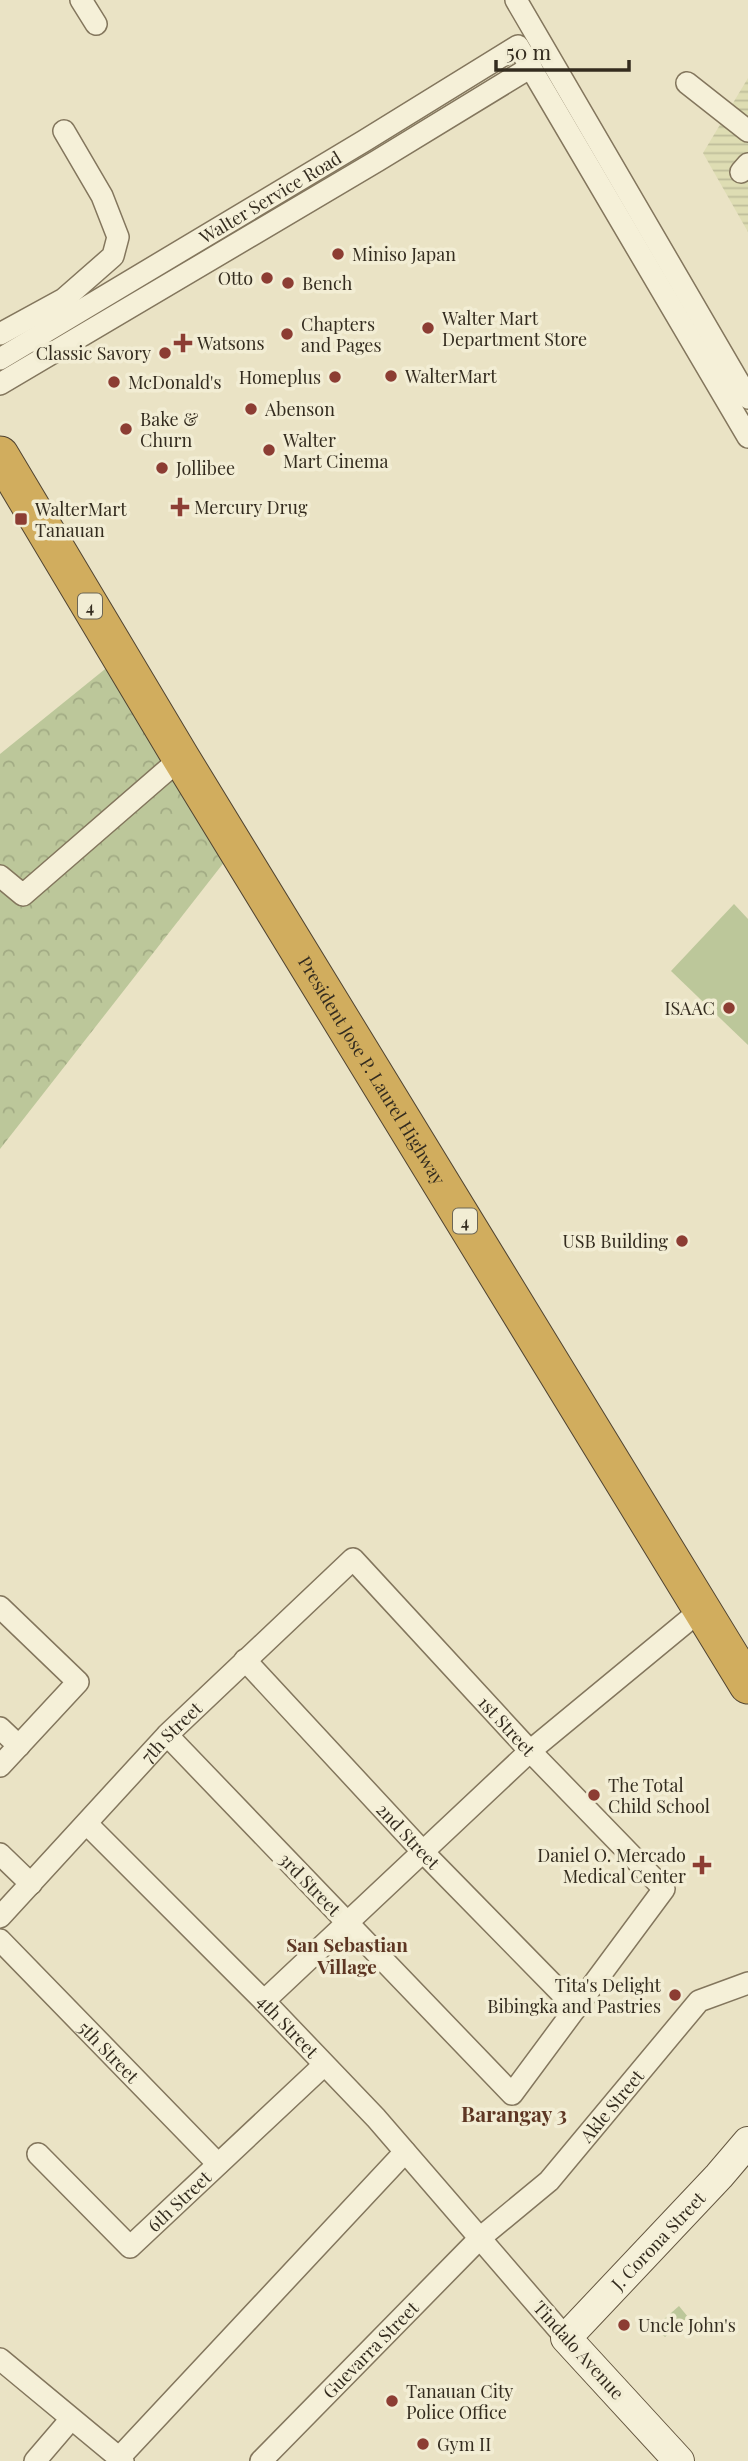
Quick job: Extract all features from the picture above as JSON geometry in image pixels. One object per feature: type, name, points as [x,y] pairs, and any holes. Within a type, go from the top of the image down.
[{"type":"highway","name":"President Jose P. Laurel Highway","points":[[0,455],[181,758],[748,1685]]},
{"type":"street","points":[[81,0],[96,24]]},
{"type":"street","points":[[516,0],[748,398]]},
{"type":"street","name":"Walter Service Road","points":[[0,359],[352,149],[518,46],[748,437]]},
{"type":"street","name":"Walter Service Road","points":[[0,384],[531,67]]},
{"type":"street","points":[[687,83],[748,131]]},
{"type":"street","points":[[0,334],[64,299],[113,256],[118,237],[106,206],[64,131]]},
{"type":"street","points":[[0,876],[23,895],[181,758]]},
{"type":"street","name":"7th Street","points":[[0,1917],[167,1735],[353,1559]]},
{"type":"street","name":"1st Street","points":[[353,1559],[530,1751],[663,1889],[576,2008]]},
{"type":"street","points":[[0,1607],[78,1682],[0,1766]]},
{"type":"street","points":[[264,2001],[530,1751],[702,1609]]},
{"type":"street","name":"2nd Street","points":[[245,1660],[424,1853],[576,2008]]},
{"type":"street","points":[[0,1728],[19,1746]]},
{"type":"street","name":"3rd Street","points":[[167,1735],[512,2094],[576,2008]]},
{"type":"street","name":"4th Street","points":[[87,1824],[264,2001],[376,2118],[480,2238]]},
{"type":"street","points":[[0,1854],[31,1884]]},
{"type":"street","name":"5th Street","points":[[0,1940],[218,2164]]},
{"type":"street","name":"Akle Street","points":[[480,2238],[549,2181],[699,2001],[748,1983]]},
{"type":"street","name":"6th Street","points":[[38,2154],[130,2247],[324,2065]]},
{"type":"street","name":"J. Corona Street","points":[[566,2338],[748,2142]]},
{"type":"street","points":[[0,2359],[121,2460],[405,2152]]},
{"type":"street","name":"Tindalo Avenue","points":[[480,2238],[566,2338],[679,2461]]},
{"type":"street","name":"Guevarra Street","points":[[261,2461],[480,2238]]},
{"type":"street","points":[[35,2461],[71,2419]]},
{"type":"green space","points":[[748,78],[748,232],[703,153]]},
{"type":"green space","points":[[120,657],[236,847],[0,1149],[0,754]]},
{"type":"green space","name":"ISAAC","points":[[734,904],[748,919],[748,1045],[671,971]]},
{"type":"green space","points":[[679,2306],[688,2317],[665,2337],[655,2327]]},
{"type":"place","name":"Miniso Japan","points":[[338,254]]},
{"type":"place","name":"Otto","points":[[267,278]]},
{"type":"place","name":"Bench","points":[[288,283]]},
{"type":"place","name":"Walter Mart Department Store","points":[[428,328]]},
{"type":"place","name":"Chapters and Pages","points":[[287,334]]},
{"type":"place","name":"Watsons","points":[[183,343]]},
{"type":"place","name":"Classic Savory","points":[[165,353]]},
{"type":"place","name":"WalterMart","points":[[391,376]]},
{"type":"place","name":"Homeplus","points":[[335,377]]},
{"type":"place","name":"McDonald's","points":[[114,382]]},
{"type":"place","name":"Abenson","points":[[251,409]]},
{"type":"place","name":"Bake & Churn","points":[[126,429]]},
{"type":"place","name":"Walter Mart Cinema","points":[[269,450]]},
{"type":"place","name":"Jollibee","points":[[162,468]]},
{"type":"place","name":"Mercury Drug","points":[[180,507]]},
{"type":"place","name":"WalterMart Tanauan","points":[[21,519]]},
{"type":"place","name":"ISAAC","points":[[729,1008]]},
{"type":"place","name":"USB Building","points":[[682,1241]]},
{"type":"place","name":"The Total Child School","points":[[594,1795]]},
{"type":"place","name":"Daniel O. Mercado Medical Center","points":[[702,1865]]},
{"type":"place","name":"Tita's Delight Bibingka and Pastries","points":[[675,1995]]},
{"type":"place","name":"Uncle John's","points":[[624,2325]]},
{"type":"place","name":"Tanauan City Police Office","points":[[392,2401]]},
{"type":"place","name":"Gym II","points":[[423,2444]]},
{"type":"district","name":"San Sebastian Village","points":[[347,1955]]},
{"type":"district","name":"Barangay 3","points":[[514,2113]]}]
